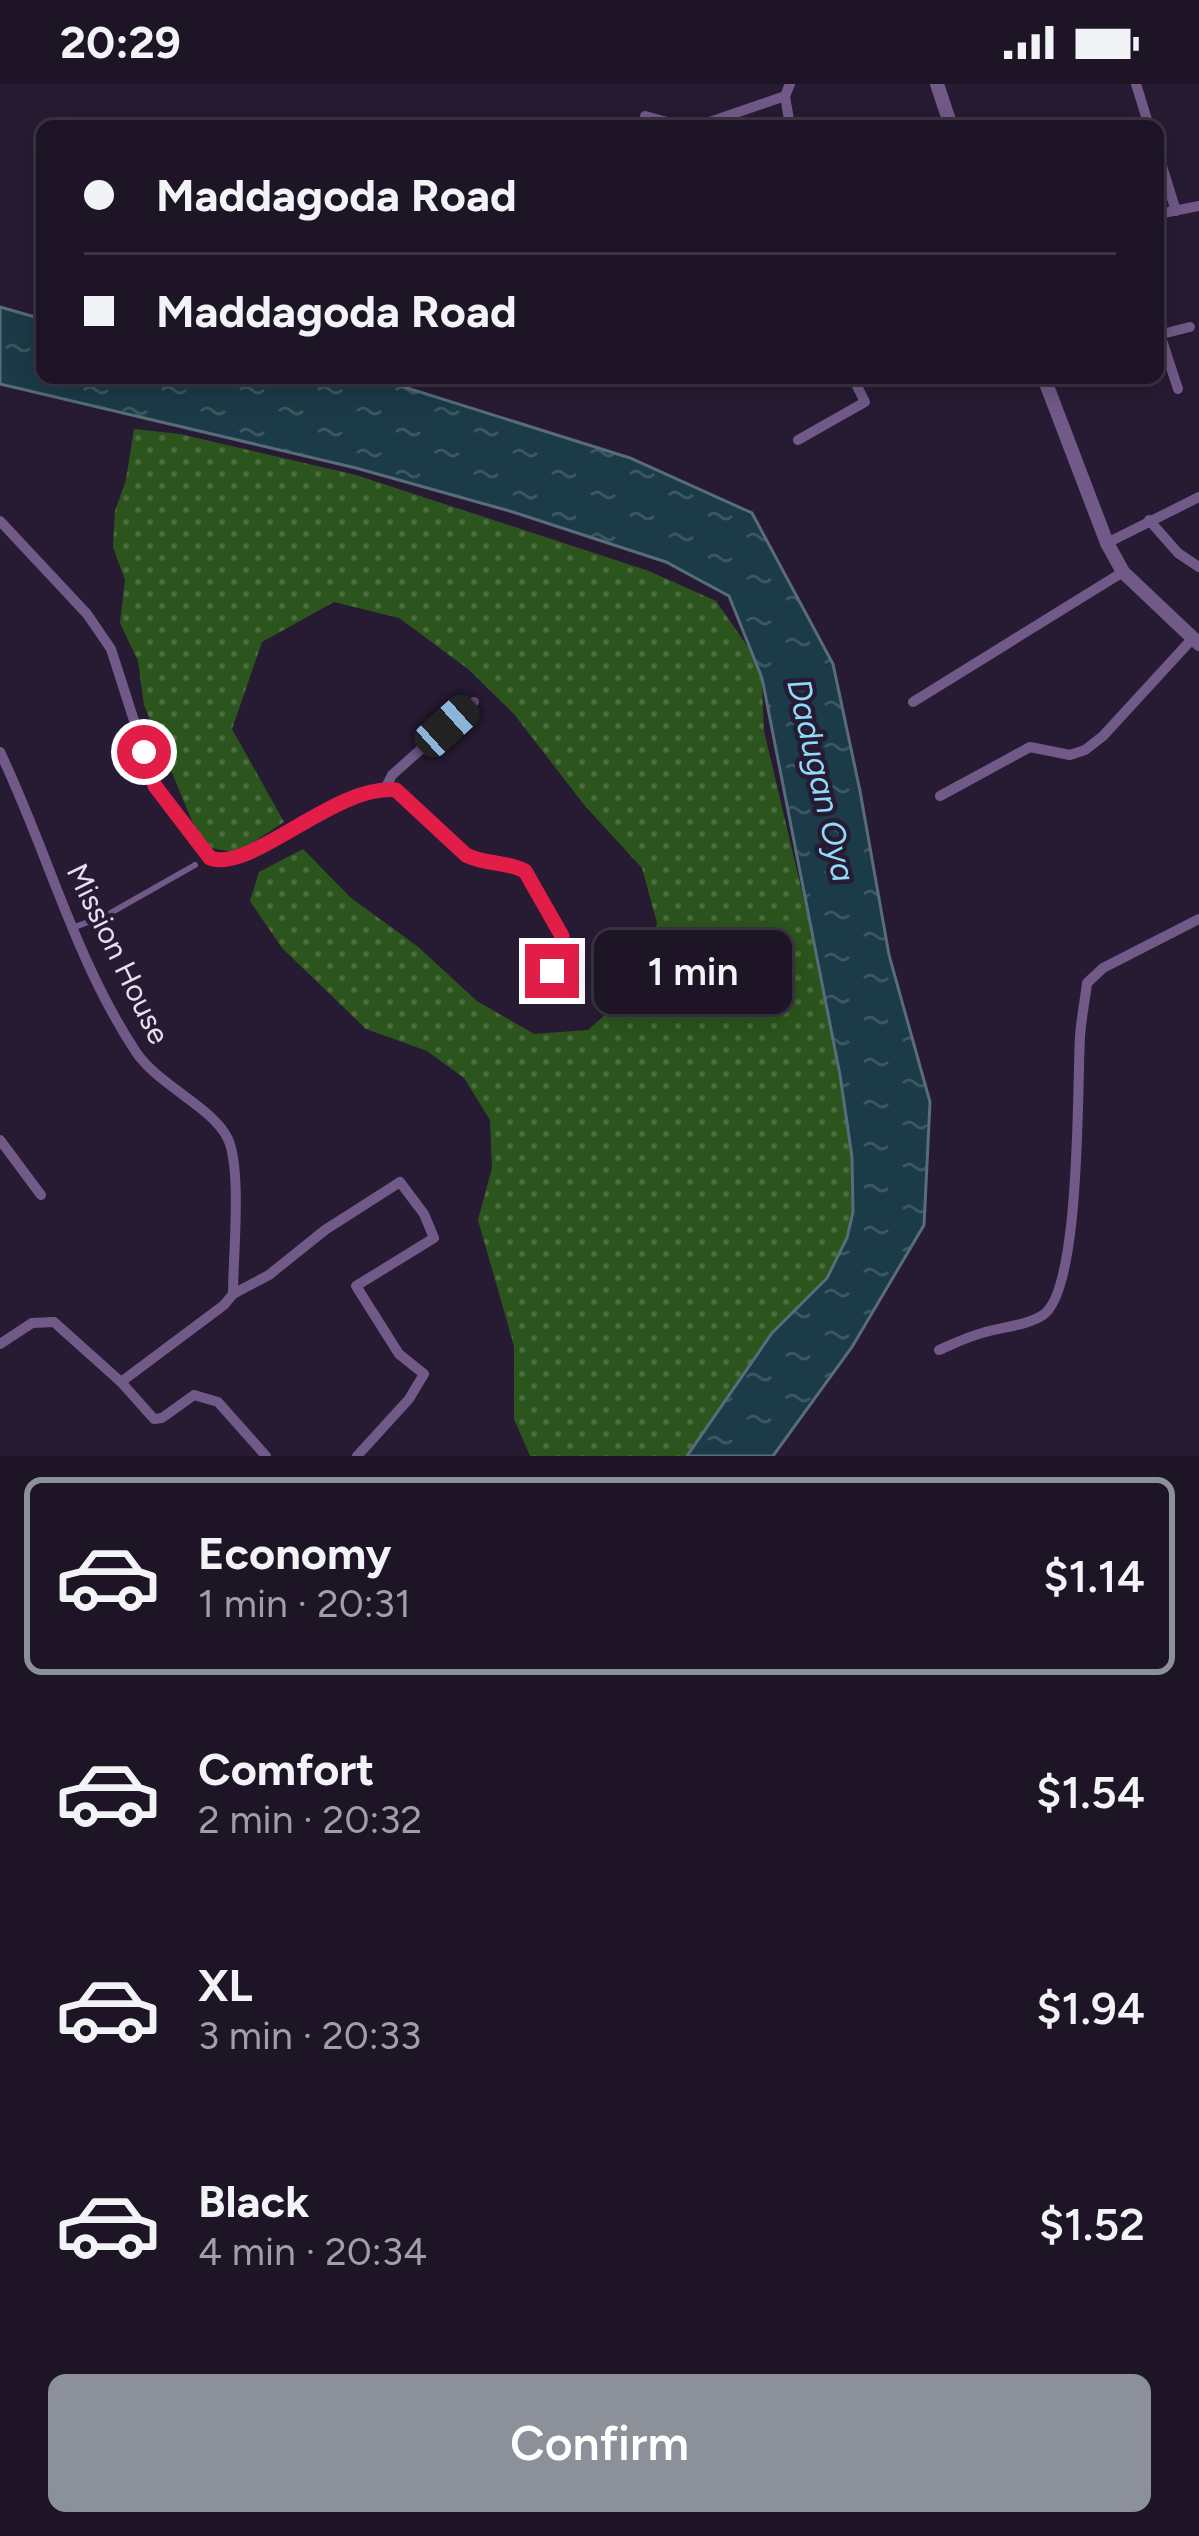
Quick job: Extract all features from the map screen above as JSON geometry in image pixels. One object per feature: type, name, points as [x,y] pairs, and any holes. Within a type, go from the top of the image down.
[{"type":"street","points":[[937,84],[949,120]]},
{"type":"street","points":[[1136,84],[1148,120]]},
{"type":"street","points":[[713,120],[788,90],[790,120]]},
{"type":"street","points":[[645,116],[660,120]]},
{"type":"street","points":[[1164,172],[1176,211]]},
{"type":"street","points":[[1164,213],[1199,206]]},
{"type":"street","points":[[1164,333],[1190,327]]},
{"type":"street","points":[[1164,348],[1178,389]]},
{"type":"street","points":[[798,440],[865,402],[856,384]]},
{"type":"street","points":[[940,796],[1030,748],[1070,755],[1084,751],[1196,641],[1123,572],[1107,543],[1046,384]]},
{"type":"street","points":[[1107,543],[1199,497]]},
{"type":"street","points":[[1149,520],[1178,553],[1199,567]]},
{"type":"street","points":[[0,521],[87,614],[111,649],[155,786],[210,858],[221,862],[240,857],[334,804],[396,790],[466,855],[525,871],[562,936],[552,971]]},
{"type":"street","points":[[913,702],[1123,572]]},
{"type":"street","points":[[385,789],[392,775],[474,702]]},
{"type":"street","name":"Mission House","points":[[0,752],[72,928],[144,1063],[154,1077],[216,1122],[228,1140],[234,1165],[233,1294]]},
{"type":"street","points":[[939,1350],[980,1333],[1028,1322],[1047,1313],[1056,1299],[1064,1276],[1077,1164],[1080,1034],[1087,982],[1103,968],[1199,919]]},
{"type":"street","points":[[0,1140],[41,1195]]},
{"type":"street","points":[[121,1382],[233,1294],[269,1275],[326,1230],[400,1182],[424,1214],[434,1238],[356,1286],[399,1354],[424,1374],[409,1399],[357,1456]]},
{"type":"street","points":[[0,1344],[32,1323],[54,1322],[154,1419],[163,1418],[194,1395],[218,1402],[266,1456]]},
{"type":"lane","points":[[72,928],[107,915],[195,865]]},
{"type":"green space","points":[[134,429],[180,434],[356,475],[649,571],[716,601],[761,666],[764,731],[840,1075],[852,1157],[853,1212],[847,1238],[827,1278],[772,1333],[687,1456],[530,1456],[514,1419],[514,1346],[478,1220],[492,1168],[490,1120],[464,1078],[427,1051],[366,1029],[282,948],[250,901],[259,872],[303,849],[351,898],[417,946],[477,1001],[534,1034],[588,1030],[638,985],[657,923],[642,868],[585,806],[514,714],[468,669],[399,618],[334,602],[262,642],[232,729],[284,822],[237,853],[212,848],[194,826],[144,705],[138,661],[120,623],[125,580],[113,547],[115,511],[126,480]]},
{"type":"water","name":"Dadugan Oya","points":[[0,307],[36,317],[36,384],[395,384],[630,458],[752,513],[833,664],[889,955],[930,1102],[924,1225],[852,1347],[773,1456],[687,1456],[772,1333],[827,1278],[847,1238],[853,1212],[852,1157],[762,678],[729,596],[666,562],[513,512],[356,468],[0,384]]},
{"type":"route","points":[[144,752],[155,786],[210,858],[221,862],[240,857],[334,804],[396,790],[466,855],[525,871],[562,936],[552,971]]}]
